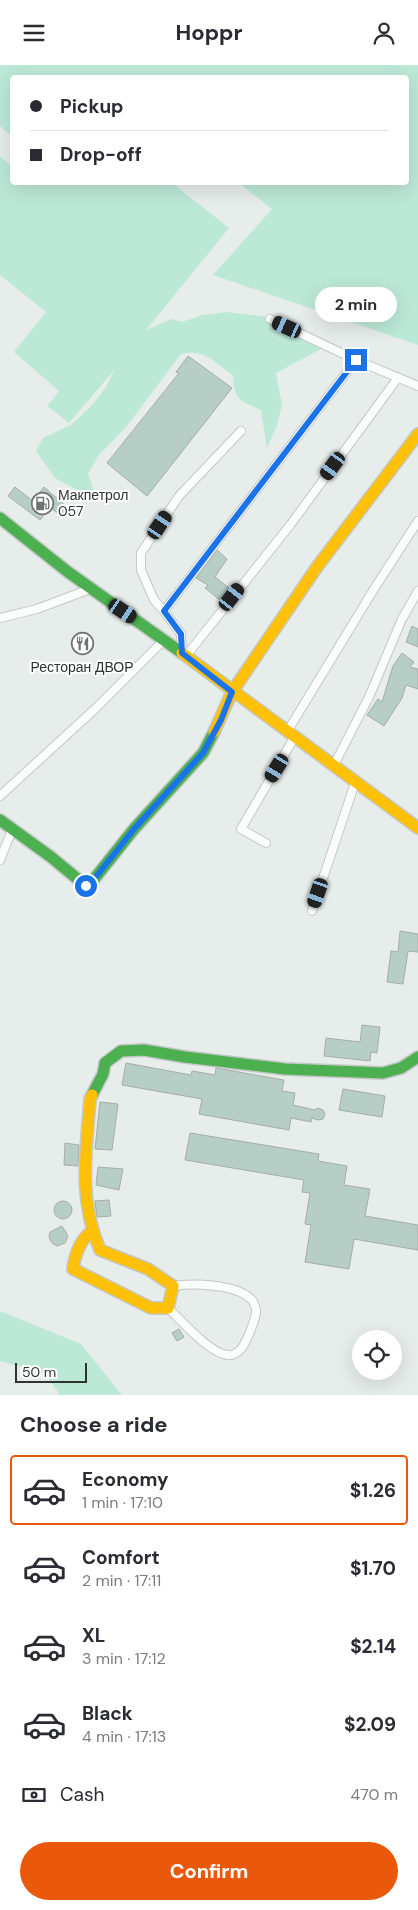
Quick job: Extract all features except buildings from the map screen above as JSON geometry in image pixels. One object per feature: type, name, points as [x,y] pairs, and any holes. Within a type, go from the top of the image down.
[{"type":"street","points":[[270,319],[356,360],[418,386]]},
{"type":"street","points":[[164,611],[356,360]]},
{"type":"street","points":[[184,655],[291,524],[398,379]]},
{"type":"street","points":[[184,655],[181,634],[154,600],[141,570],[141,553],[179,496],[242,431]]},
{"type":"street","points":[[0,820],[51,857],[82,885],[86,886],[91,883],[134,829],[203,753],[221,720],[232,692],[317,567],[418,434]]},
{"type":"street","points":[[0,518],[90,589],[164,640],[333,767],[418,828]]},
{"type":"street","points":[[266,843],[241,829],[290,735],[374,589],[418,521]]},
{"type":"street","points":[[0,618],[37,609],[90,589]]},
{"type":"street","points":[[333,767],[369,697],[402,619],[418,591]]},
{"type":"street","points":[[0,795],[96,708],[164,640]]},
{"type":"street","points":[[312,911],[355,783]]},
{"type":"street","points":[[0,860],[12,830]]},
{"type":"street","points":[[92,1231],[87,1234],[82,1242],[74,1259],[73,1269],[151,1308],[168,1308],[215,1351],[234,1355],[241,1349],[254,1322],[256,1310],[252,1300],[240,1293],[223,1288],[190,1284],[173,1286],[148,1269],[100,1250],[92,1231],[86,1204],[90,1099],[103,1074],[104,1063],[121,1051],[144,1050],[284,1069],[384,1073],[401,1068],[418,1057]]},
{"type":"street","points":[[168,1308],[173,1286]]},
{"type":"green space","points":[[0,65],[418,65],[418,345],[213,275],[272,209],[242,185],[409,185],[409,75],[10,75],[10,134],[0,126]]},
{"type":"green space","points":[[0,156],[10,165],[10,185],[175,185],[229,228],[146,330],[172,319],[182,322],[202,315],[227,312],[283,319],[321,349],[276,373],[282,405],[277,425],[267,448],[261,410],[240,399],[235,390],[233,375],[203,355],[197,353],[181,354],[126,427],[98,456],[88,474],[97,501],[55,478],[36,451],[43,438],[71,425],[93,404],[106,387],[115,369],[69,423],[47,406],[59,391],[14,352],[46,312],[0,275]]},
{"type":"green space","points":[[0,1311],[81,1344],[122,1395],[60,1395],[45,1374],[0,1361]]},
{"type":"traffic: fast","points":[[0,518],[68,572],[182,653]]},
{"type":"traffic: fast","points":[[0,820],[51,857],[86,886],[91,883],[134,829],[203,753],[214,732]]},
{"type":"traffic: fast","points":[[92,1095],[103,1074],[105,1063],[121,1051],[144,1050],[285,1069],[383,1073],[401,1068],[418,1057]]},
{"type":"traffic: slow","points":[[214,732],[232,692],[317,567],[418,434]]},
{"type":"traffic: slow","points":[[182,653],[418,828]]},
{"type":"traffic: slow","points":[[92,1095],[90,1099],[85,1176],[86,1194],[93,1231],[100,1250],[148,1269],[173,1286],[168,1308],[151,1308],[73,1269],[79,1248],[92,1231]]},
{"type":"place","name":"Макпетрол 057","points":[[42,503]]},
{"type":"place","name":"Ресторан ДВОР","points":[[82,644]]},
{"type":"route","points":[[86,886],[91,883],[134,829],[203,753],[221,720],[232,692],[182,653],[181,634],[164,611],[356,360]]}]
